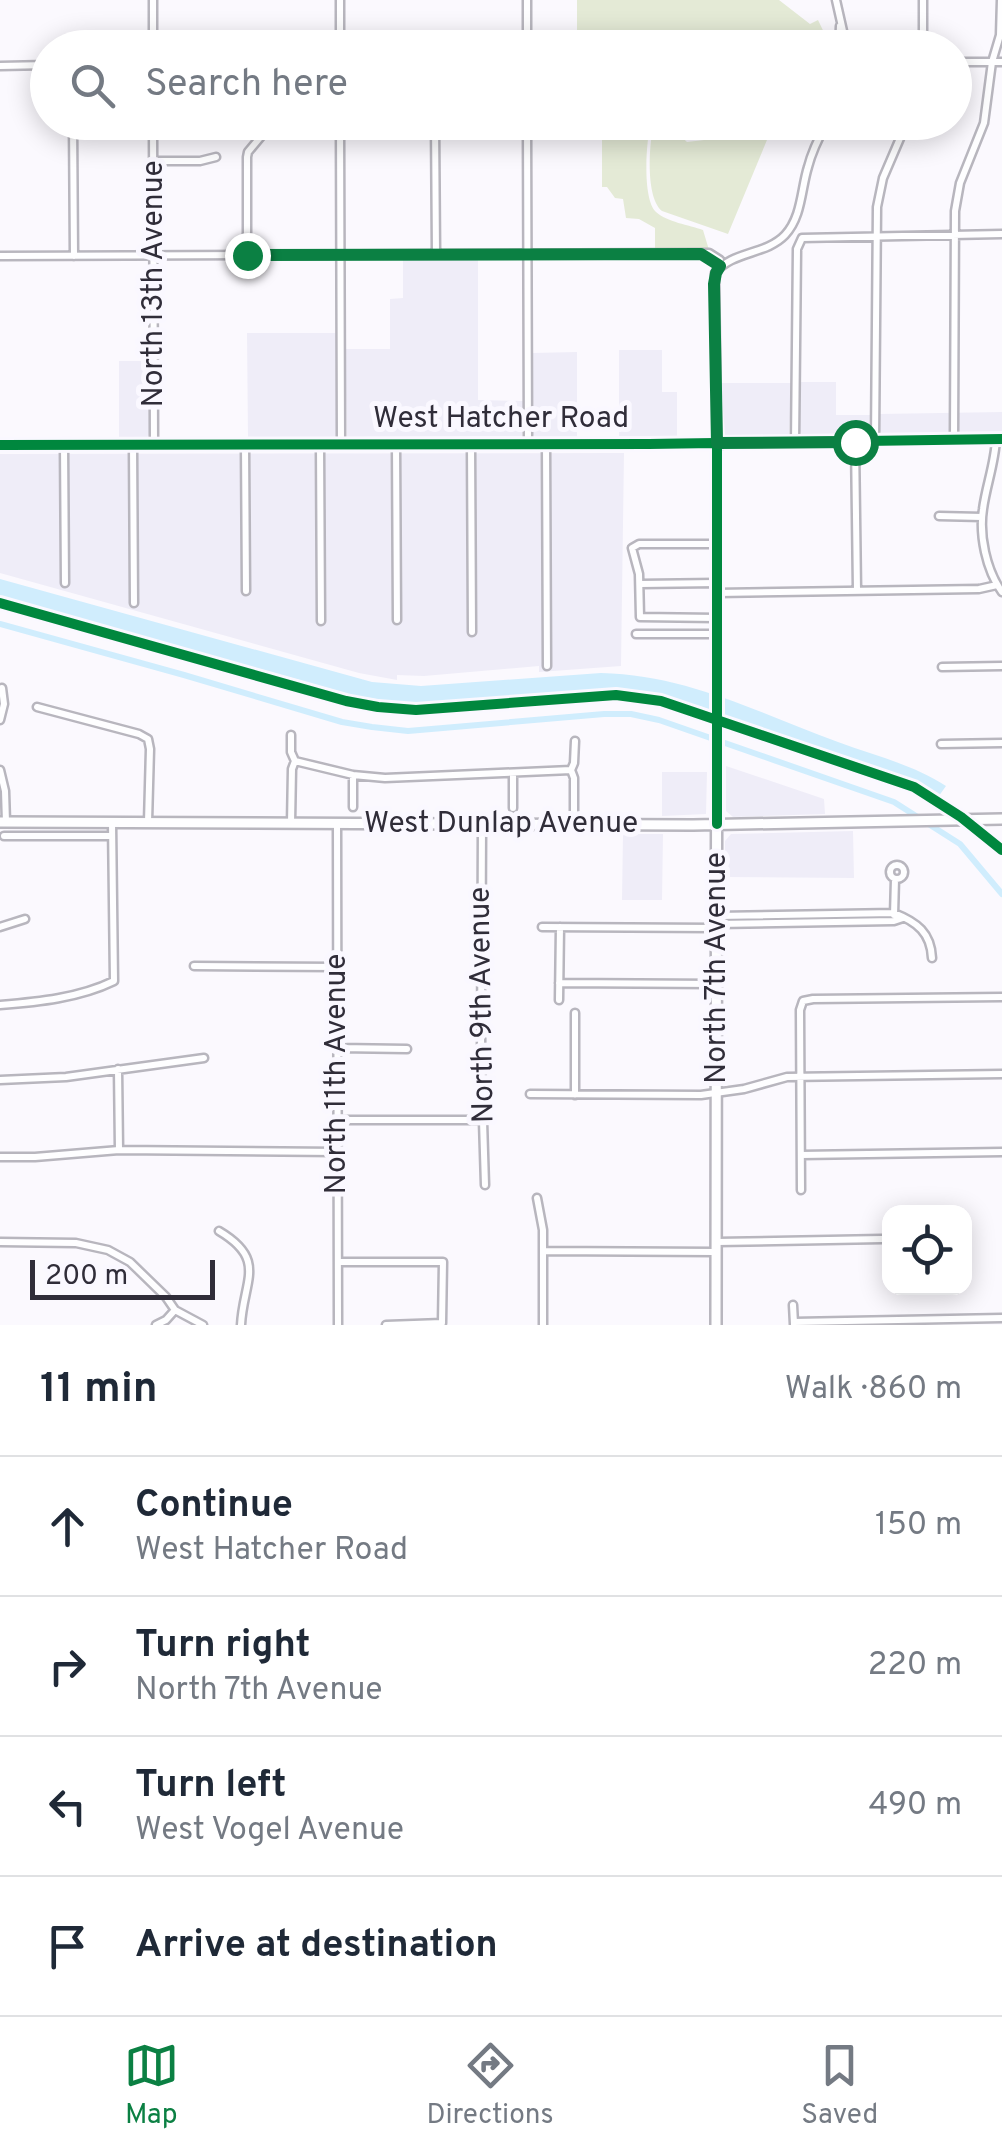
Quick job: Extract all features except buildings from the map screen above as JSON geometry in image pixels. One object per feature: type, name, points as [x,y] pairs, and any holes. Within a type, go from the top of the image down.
[{"type":"main road","name":"North 7th Avenue","points":[[716,1325],[717,443]]},
{"type":"main road","name":"West Dunlap Avenue","points":[[3,822],[716,824],[1002,819]]},
{"type":"street","points":[[153,0],[153,30]]},
{"type":"street","points":[[340,0],[340,30]]},
{"type":"street","points":[[527,0],[527,30]]},
{"type":"street","points":[[836,0],[838,30]]},
{"type":"street","points":[[923,0],[923,30]]},
{"type":"street","points":[[954,440],[957,196],[984,123],[992,62],[1000,35],[1001,0]]},
{"type":"street","points":[[972,62],[1002,62]]},
{"type":"street","points":[[0,66],[30,66]]},
{"type":"street","points":[[73,140],[74,256]]},
{"type":"street","name":"North 13th Avenue","points":[[153,140],[154,445]]},
{"type":"street","points":[[247,255],[247,157],[259,140]]},
{"type":"street","points":[[340,140],[341,444]]},
{"type":"street","points":[[435,140],[436,254]]},
{"type":"street","points":[[527,140],[528,444]]},
{"type":"street","points":[[0,256],[701,254],[720,266],[767,247],[787,233],[798,212],[808,164],[819,140]]},
{"type":"street","points":[[875,441],[877,207],[883,178],[899,140]]},
{"type":"street","points":[[153,161],[216,157]]},
{"type":"street","points":[[795,442],[797,249],[802,238],[1002,234]]},
{"type":"street","name":"North 7th Avenue","points":[[717,443],[714,284],[720,266]]},
{"type":"street","points":[[640,584],[1000,589],[986,554],[982,517],[999,439]]},
{"type":"street","name":"West Hatcher Road","points":[[0,445],[999,439]]},
{"type":"street","points":[[855,442],[858,590]]},
{"type":"street","points":[[320,444],[321,621]]},
{"type":"street","points":[[396,444],[397,620]]},
{"type":"street","points":[[471,444],[472,632]]},
{"type":"street","points":[[546,444],[547,666]]},
{"type":"street","points":[[64,445],[66,582]]},
{"type":"street","name":"North 13th Avenue","points":[[134,445],[134,603]]},
{"type":"street","points":[[245,445],[246,591]]},
{"type":"street","points":[[939,516],[982,517]]},
{"type":"street","points":[[717,544],[639,544],[632,548],[640,584],[640,618],[717,618]]},
{"type":"street","points":[[636,634],[717,634]]},
{"type":"street","points":[[942,667],[1002,666]]},
{"type":"street","points":[[0,720],[2,688]]},
{"type":"street","points":[[37,707],[148,739],[148,822]]},
{"type":"street","points":[[290,823],[295,761],[291,735]]},
{"type":"street","points":[[574,824],[571,770],[575,741]]},
{"type":"street","points":[[941,744],[1002,743]]},
{"type":"street","points":[[295,761],[353,775],[397,779],[571,770]]},
{"type":"street","points":[[0,770],[6,802],[3,822]]},
{"type":"street","points":[[513,773],[513,808]]},
{"type":"street","points":[[353,775],[353,807]]},
{"type":"street","points":[[0,1005],[55,998],[114,981],[112,822]]},
{"type":"street","name":"North 11th Avenue","points":[[337,824],[338,1325]]},
{"type":"street","name":"North 9th Avenue","points":[[482,824],[485,1185]]},
{"type":"street","points":[[4,836],[112,836]]},
{"type":"street","points":[[894,917],[895,879]]},
{"type":"street","points":[[542,927],[904,917],[929,939],[932,958]]},
{"type":"street","points":[[0,926],[25,919]]},
{"type":"street","points":[[560,928],[560,1000]]},
{"type":"street","points":[[194,966],[338,966]]},
{"type":"street","points":[[560,983],[717,984]]},
{"type":"street","points":[[801,1190],[803,1001],[1002,996]]},
{"type":"street","points":[[575,1095],[576,1013]]},
{"type":"street","points":[[338,1048],[408,1049]]},
{"type":"street","points":[[0,1080],[66,1076],[204,1058]]},
{"type":"street","points":[[118,1069],[118,1150]]},
{"type":"street","points":[[530,1094],[701,1095],[787,1077],[1002,1074]]},
{"type":"street","points":[[338,1120],[482,1120]]},
{"type":"street","points":[[0,1156],[118,1150],[338,1152]]},
{"type":"street","points":[[801,1155],[1002,1152]]},
{"type":"street","points":[[537,1198],[544,1251],[543,1325]]},
{"type":"street","points":[[219,1230],[244,1250],[249,1267],[241,1325]]},
{"type":"street","points":[[544,1251],[882,1240]]},
{"type":"street","points":[[0,1242],[76,1243],[108,1250],[130,1262],[175,1310],[203,1325]]},
{"type":"street","points":[[338,1262],[443,1262],[442,1322],[386,1325]]},
{"type":"street","points":[[793,1306],[794,1324],[1002,1318]]},
{"type":"street","points":[[156,1325],[175,1310]]},
{"type":"shaded area","points":[[403,259],[478,259],[478,400],[524,401],[522,436],[347,437],[345,349],[390,349],[390,299],[403,298]]},
{"type":"shaded area","points":[[247,333],[336,333],[334,438],[248,438]]},
{"type":"shaded area","points":[[619,350],[662,350],[662,392],[677,392],[677,437],[619,437]]},
{"type":"shaded area","points":[[577,352],[577,438],[537,438],[532,434],[532,353]]},
{"type":"shaded area","points":[[119,361],[150,361],[146,439],[119,439]]},
{"type":"shaded area","points":[[800,382],[836,382],[836,415],[870,415],[869,432],[802,435]]},
{"type":"shaded area","points":[[721,383],[792,383],[789,434],[725,435]]},
{"type":"shaded area","points":[[1002,412],[1002,433],[883,435],[879,430],[879,414]]},
{"type":"shaded area","points":[[624,453],[621,666],[539,672],[539,666],[397,675],[397,680],[359,673],[0,573],[0,454]]},
{"type":"shaded area","points":[[726,766],[824,799],[825,814],[733,817],[726,811]]},
{"type":"shaded area","points":[[662,772],[707,772],[706,814],[662,816]]},
{"type":"shaded area","points":[[853,831],[854,878],[725,877],[725,841],[731,834]]},
{"type":"shaded area","points":[[623,834],[663,834],[662,900],[622,900]]},
{"type":"green space","points":[[577,0],[779,0],[810,24],[818,20],[823,30],[577,30]]},
{"type":"green space","points":[[602,140],[648,140],[646,169],[652,205],[666,218],[703,230],[709,250],[655,250],[655,228],[639,219],[626,218],[623,199],[615,198],[607,187],[602,187]]},
{"type":"green space","points":[[767,140],[728,234],[662,211],[653,194],[651,143]]},
{"type":"water","points":[[0,579],[372,682],[421,686],[601,673],[663,681],[722,697],[893,761],[946,786],[936,800],[914,786],[700,706],[627,691],[424,703],[356,696],[0,596]]},
{"type":"waterway","points":[[0,624],[342,722],[372,727],[408,731],[604,714],[659,720],[894,802],[960,844],[1002,894]]},
{"type":"cycle path","points":[[0,445],[1002,439]]},
{"type":"cycle path","points":[[717,443],[717,824]]},
{"type":"cycle path","points":[[0,603],[378,707],[416,710],[616,695],[661,701],[914,787],[1002,850]]},
{"type":"route","points":[[247,255],[701,254],[720,266],[714,284],[717,443],[855,442]]}]
